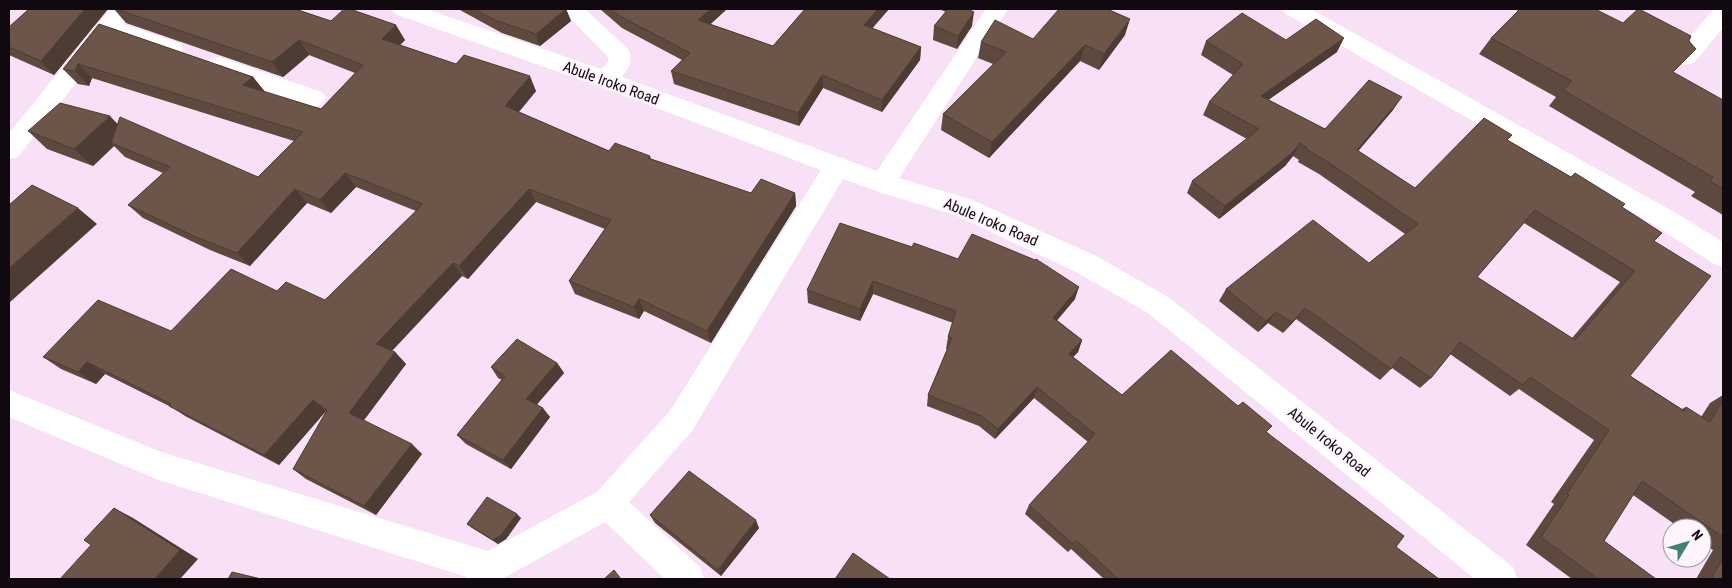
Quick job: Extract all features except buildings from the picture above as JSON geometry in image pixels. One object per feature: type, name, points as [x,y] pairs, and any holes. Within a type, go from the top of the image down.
[{"type":"street","points":[[9,150],[123,9]]},
{"type":"street","name":"Abule Iroko Road","points":[[403,9],[606,80],[882,184],[963,207],[1086,264],[1158,306],[1501,579]]},
{"type":"street","points":[[572,9],[620,55],[619,64],[606,80]]},
{"type":"street","points":[[882,184],[997,9]]},
{"type":"street","points":[[1294,9],[1665,219],[1723,256]]},
{"type":"street","points":[[1686,57],[1723,13]]},
{"type":"street","points":[[107,27],[314,98]]},
{"type":"street","points":[[9,403],[159,466],[486,574],[608,503],[681,421],[837,166]]},
{"type":"street","points":[[608,503],[688,579]]}]
